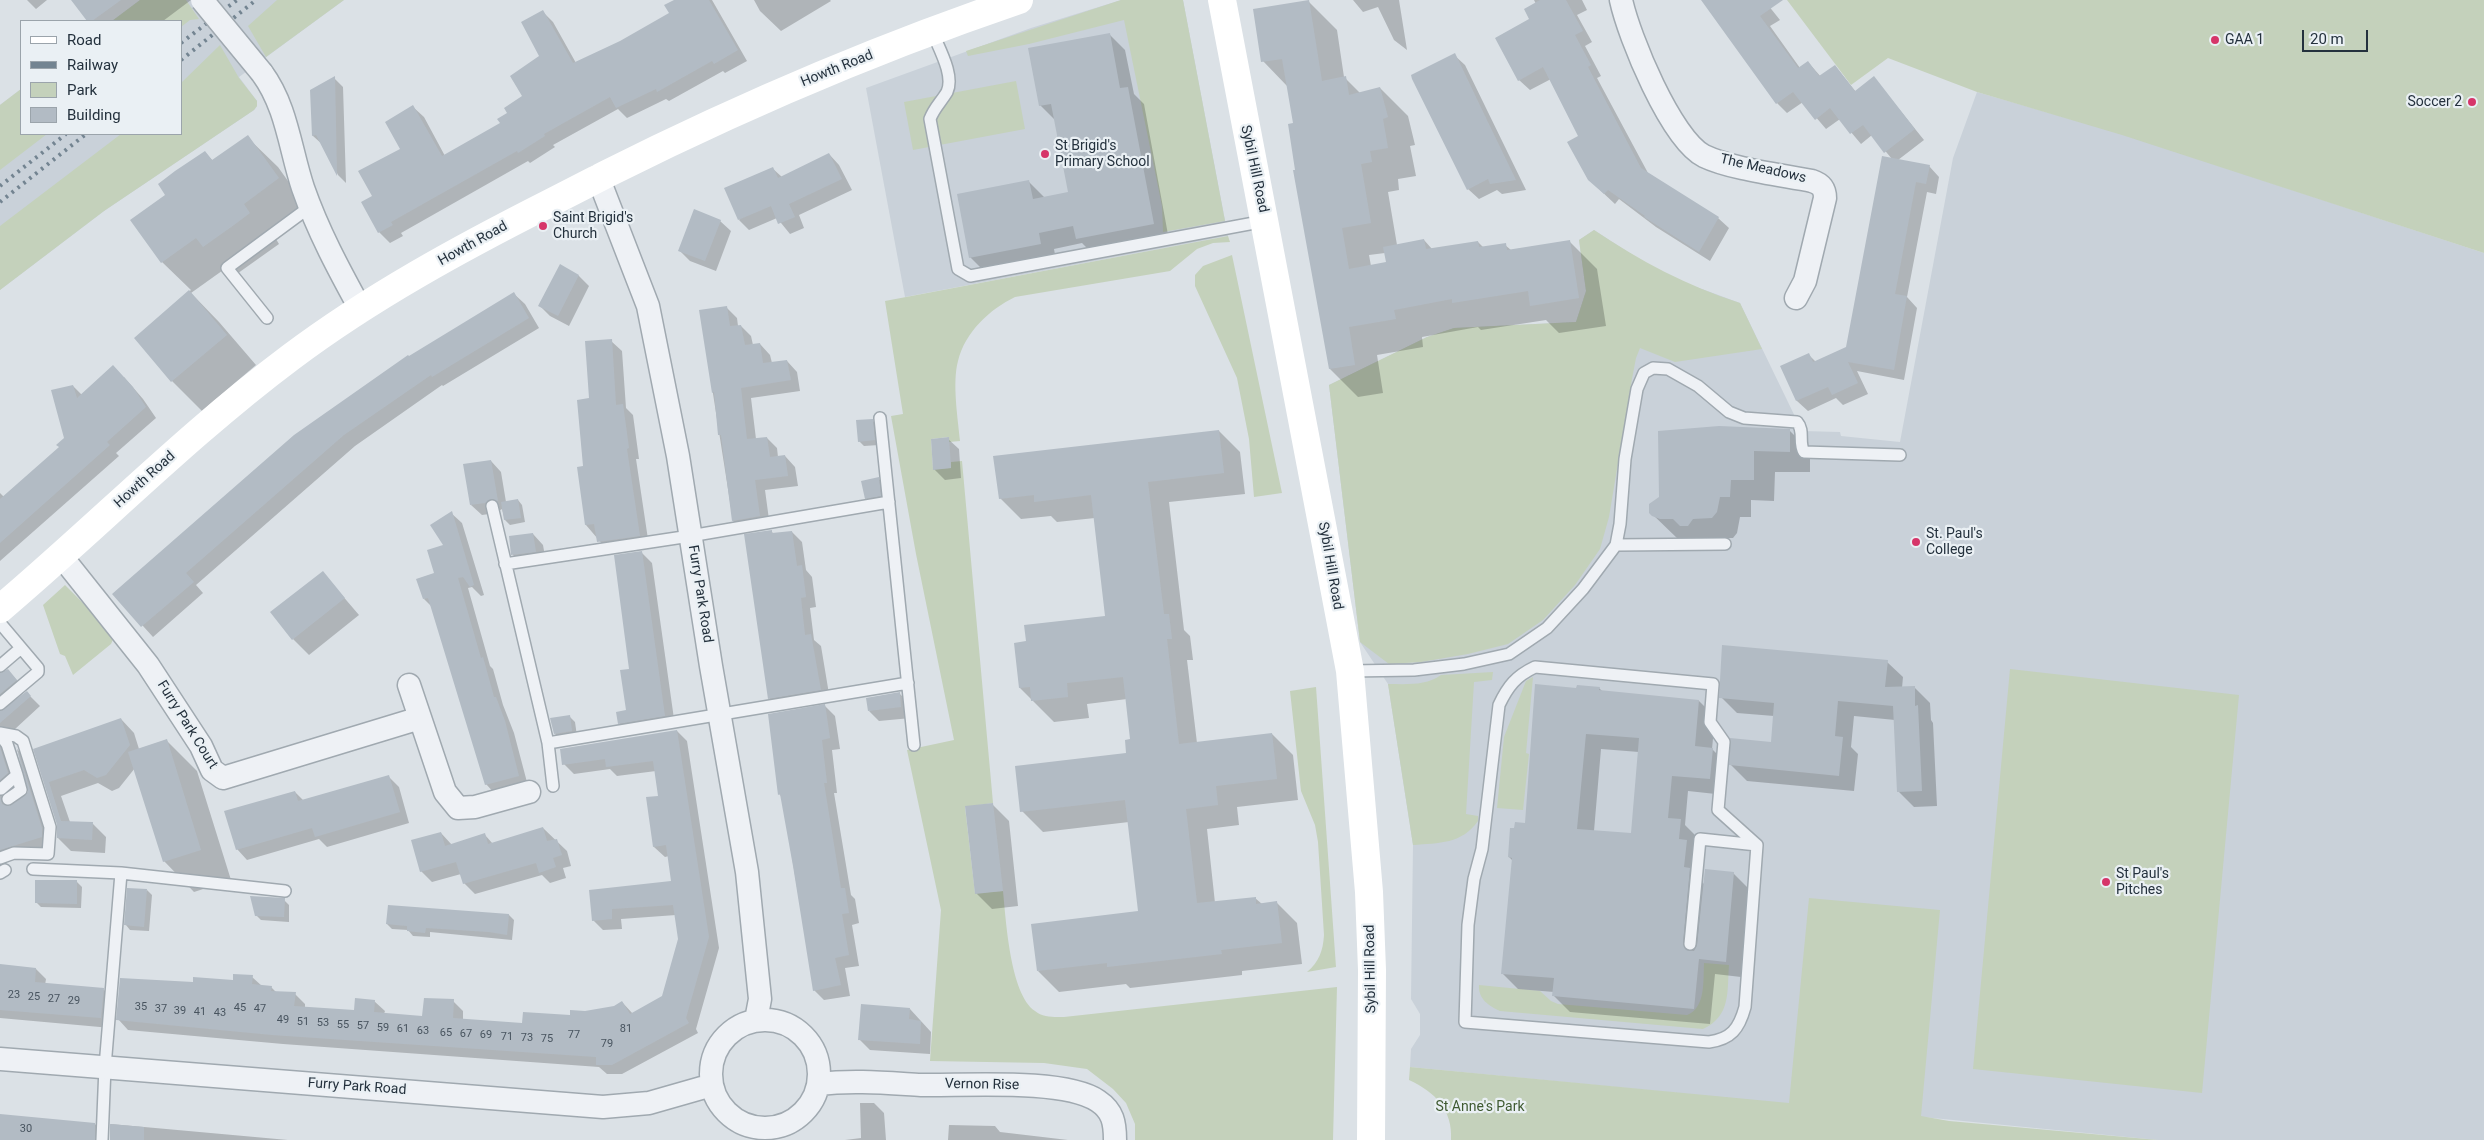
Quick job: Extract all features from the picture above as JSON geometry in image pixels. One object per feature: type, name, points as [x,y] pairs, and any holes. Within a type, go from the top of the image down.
[{"type":"main road","name":"Howth Road","points":[[0,609],[62,557],[154,470],[292,356],[361,310],[477,240],[598,177],[761,100],[932,31],[1019,0]]},
{"type":"main road","name":"Sybil Hill Road","points":[[1222,0],[1350,671],[1369,892],[1374,1140]]},
{"type":"street","points":[[202,0],[275,91],[281,105],[296,164],[310,206],[325,242],[361,310]]},
{"type":"street","name":"The Meadows","points":[[1621,0],[1636,48],[1654,88],[1689,144],[1704,156],[1743,167],[1821,184],[1825,191],[1825,198],[1805,281],[1796,298]]},
{"type":"street","name":"Furry Park Road","points":[[598,177],[648,306],[678,456],[719,715],[747,872],[755,934],[760,999],[756,1020]]},
{"type":"street","name":"Furry Park Court","points":[[62,557],[148,665],[201,746],[212,770],[223,778],[420,718]]},
{"type":"street","points":[[409,685],[445,792],[458,808],[475,807],[529,792]]},
{"type":"street","points":[[756,1020],[774,1020],[790,1025],[804,1036],[814,1050],[819,1067],[818,1084],[812,1099],[803,1112],[789,1122],[779,1133],[742,1122],[728,1113],[718,1100],[712,1085],[711,1068],[716,1051],[726,1036],[740,1026],[756,1020]]},
{"type":"street","name":"Furry Park Road","points":[[0,1059],[603,1107],[649,1103],[712,1085]]},
{"type":"street","name":"Vernon Rise","points":[[818,1084],[876,1081],[1056,1088],[1082,1093],[1098,1101],[1110,1113],[1115,1123],[1115,1140]]},
{"type":"lane","points":[[932,31],[950,78],[947,91],[930,119],[958,270],[970,276],[1265,221]]},
{"type":"lane","points":[[267,318],[227,268],[310,206]]},
{"type":"lane","points":[[1350,671],[1414,670],[1464,664],[1509,654],[1547,628],[1583,589],[1616,545],[1620,524],[1625,459],[1637,389],[1644,373],[1653,368],[1668,369],[1698,386],[1729,412],[1744,418],[1797,422],[1801,427],[1801,447],[1804,452],[1900,455]]},
{"type":"lane","points":[[880,418],[914,745]]},
{"type":"lane","points":[[505,564],[690,536],[889,502]]},
{"type":"lane","points":[[492,506],[548,743],[553,786]]},
{"type":"lane","points":[[1616,545],[1725,544]]},
{"type":"lane","points":[[0,623],[38,668],[38,672],[0,704]]},
{"type":"lane","points":[[0,666],[21,648]]},
{"type":"lane","points":[[1536,667],[1713,684],[1710,722],[1724,742],[1718,810],[1757,845],[1745,1007],[1741,1024],[1723,1040],[1709,1042],[1465,1022],[1470,916],[1474,878],[1482,849],[1499,706],[1509,684],[1520,674],[1536,667]]},
{"type":"lane","points":[[548,743],[908,683]]},
{"type":"lane","points":[[0,734],[7,744],[21,790],[8,799]]},
{"type":"lane","points":[[0,734],[16,736],[23,741],[50,827],[48,854],[14,853],[0,858]]},
{"type":"lane","points":[[1,789],[17,775]]},
{"type":"lane","points":[[1690,944],[1700,839],[1757,845]]},
{"type":"lane","points":[[33,868],[121,873],[285,891]]},
{"type":"lane","points":[[102,1140],[105,1067],[121,873]]},
{"type":"shaded area","points":[[140,0],[344,0],[239,77],[257,101],[257,106],[254,110],[104,211],[0,290],[0,105],[20,90],[20,135],[182,135],[182,20],[113,20]]},
{"type":"shaded area","name":"St Brigid's Primary School","points":[[1121,0],[1183,0],[1228,236],[905,297],[866,88],[1031,28]]},
{"type":"shaded area","name":"St. Paul's College","points":[[1977,92],[2122,134],[2484,253],[2484,1140],[2158,1140],[1410,1067],[1411,1049],[1420,1035],[1420,1014],[1411,999],[1413,845],[1388,684],[1360,642],[1329,385],[1427,337],[1454,328],[1576,322],[1586,291],[1579,240],[1594,230],[1648,265],[1683,282],[1740,303],[1802,431],[1840,432],[1841,436],[1900,442],[1953,158]]},
{"type":"green space","points":[[140,0],[186,0],[199,19],[190,20],[182,26],[182,20],[113,20]]},
{"type":"green space","points":[[277,0],[344,0],[266,57],[248,26]]},
{"type":"green space","points":[[1121,0],[1183,0],[1225,221],[1163,232],[1162,206],[1124,20],[1029,44],[968,56],[966,51]]},
{"type":"green space","points":[[1787,0],[2484,0],[2484,253],[2122,135],[1977,92],[1888,58],[1851,85]]},
{"type":"green space","points":[[220,45],[239,78],[257,101],[257,106],[254,110],[104,211],[0,290],[0,226],[120,135],[182,135],[182,82]]},
{"type":"green space","points":[[1016,81],[1025,129],[913,150],[904,102]]},
{"type":"green space","points":[[20,90],[20,135],[46,135],[0,170],[0,105]]},
{"type":"green space","points":[[1594,230],[1664,272],[1701,289],[1740,303],[1762,349],[1675,362],[1640,348],[1632,379],[1609,517],[1600,549],[1575,585],[1543,620],[1508,644],[1468,654],[1421,662],[1389,664],[1360,642],[1329,385],[1427,337],[1454,328],[1576,322],[1586,291],[1579,240]]},
{"type":"green space","points":[[1228,236],[1230,242],[1213,243],[1197,249],[1170,271],[1015,297],[988,315],[966,340],[961,350],[956,370],[956,401],[960,441],[949,442],[949,437],[931,439],[933,469],[951,468],[951,462],[962,461],[993,803],[965,807],[975,893],[1003,891],[1011,956],[1020,989],[1027,1002],[1035,1011],[1042,1015],[1064,1017],[1337,987],[1333,1140],[1135,1140],[1135,1124],[1126,1103],[1113,1089],[1087,1069],[1044,1063],[930,1061],[941,910],[907,750],[954,740],[916,554],[891,416],[903,414],[885,301]]},
{"type":"green space","points":[[1232,255],[1282,493],[1254,497],[1249,439],[1237,378],[1195,286],[1195,275],[1203,266]]},
{"type":"green space","points":[[65,585],[115,635],[111,644],[73,675],[65,656],[60,654],[43,605]]},
{"type":"green space","name":"St Paul's Pitches","points":[[2010,669],[2239,695],[2202,1093],[1973,1069]]},
{"type":"green space","points":[[1493,672],[1492,680],[1474,682],[1466,814],[1478,816],[1478,821],[1465,834],[1449,841],[1413,845],[1388,684],[1422,683],[1441,675]]},
{"type":"green space","points":[[1533,677],[1526,753],[1529,754],[1523,810],[1497,808],[1504,737],[1526,681]]},
{"type":"green space","points":[[1316,687],[1336,967],[1307,972],[1320,956],[1324,935],[1318,842],[1315,825],[1301,791],[1290,691]]},
{"type":"green space","name":"St Anne's Park","points":[[1809,898],[1940,910],[1921,1116],[1949,1121],[2158,1140],[1451,1140],[1449,1120],[1440,1103],[1427,1090],[1409,1080],[1410,1067],[1789,1103]]},
{"type":"green space","points":[[1704,963],[1729,965],[1726,1002],[1723,1010],[1712,1024],[1703,1029],[1500,1011],[1482,998],[1479,990],[1479,985],[1540,991],[1551,1001],[1558,1004],[1687,1015],[1698,1006],[1700,1000]]},
{"type":"building","points":[[71,0],[121,0],[93,20],[86,20]]},
{"type":"building","points":[[674,0],[709,0],[738,50],[714,64],[712,61],[657,92],[656,89],[616,108],[610,97],[544,134],[545,136],[518,153],[517,151],[391,222],[393,225],[378,233],[361,202],[372,196],[358,171],[400,149],[385,122],[413,105],[442,156],[500,123],[497,119],[507,113],[504,108],[522,96],[510,76],[539,56],[521,22],[543,10],[573,63],[620,41],[669,13],[664,5]]},
{"type":"building","points":[[1309,0],[1322,81],[1346,76],[1349,95],[1380,87],[1388,117],[1383,119],[1388,148],[1370,151],[1372,162],[1361,164],[1371,223],[1342,228],[1349,269],[1386,262],[1383,247],[1424,239],[1426,249],[1478,241],[1479,247],[1506,243],[1507,250],[1570,240],[1579,298],[1530,306],[1528,291],[1452,303],[1452,299],[1394,310],[1396,319],[1349,327],[1355,365],[1329,369],[1293,170],[1295,170],[1288,124],[1293,123],[1282,59],[1261,62],[1253,9]]},
{"type":"building","points":[[1540,0],[1566,0],[1583,31],[1575,35],[1591,65],[1588,67],[1641,168],[1719,217],[1699,252],[1644,217],[1608,190],[1604,194],[1588,180],[1567,142],[1578,136],[1543,67],[1518,81],[1495,38],[1529,19],[1524,9]]},
{"type":"building","points":[[1701,0],[1783,0],[1760,16],[1798,68],[1808,61],[1819,76],[1835,65],[1855,91],[1874,76],[1915,129],[1884,153],[1863,125],[1850,134],[1830,108],[1815,120],[1793,92],[1776,104]]},
{"type":"building","points":[[1110,33],[1120,88],[1128,87],[1154,224],[1076,239],[1073,226],[1039,233],[1041,244],[969,258],[957,194],[1029,180],[1033,199],[1068,192],[1051,104],[1039,106],[1028,48]]},
{"type":"building","points":[[1455,53],[1516,180],[1490,184],[1488,179],[1467,190],[1412,79],[1411,75]]},
{"type":"building","points":[[335,76],[337,176],[316,135],[312,136],[310,90]]},
{"type":"building","points":[[248,135],[279,178],[244,204],[250,213],[234,225],[203,247],[196,238],[161,263],[130,220],[165,195],[158,184],[175,171],[205,151],[212,160]]},
{"type":"building","points":[[829,153],[842,179],[789,204],[795,217],[778,224],[771,206],[738,220],[724,188],[773,167],[778,178]]},
{"type":"building","points":[[1882,156],[1930,165],[1926,184],[1916,182],[1895,294],[1907,296],[1894,370],[1848,362],[1858,383],[1832,395],[1828,387],[1796,401],[1780,366],[1809,353],[1813,362],[1846,347]]},
{"type":"building","points":[[694,209],[721,220],[705,261],[678,251]]},
{"type":"building","points":[[560,264],[579,275],[558,316],[538,306]]},
{"type":"building","points":[[189,290],[227,335],[171,382],[134,338]]},
{"type":"building","points":[[514,292],[529,318],[432,377],[431,375],[344,435],[186,573],[194,582],[141,627],[112,594],[294,435],[408,355]]},
{"type":"building","points":[[727,306],[730,326],[741,325],[745,345],[760,343],[763,363],[787,360],[791,380],[741,388],[747,439],[767,437],[770,457],[785,455],[788,476],[755,480],[760,516],[732,521],[721,435],[718,435],[714,392],[712,393],[699,310]]},
{"type":"building","points":[[612,339],[616,405],[623,404],[629,448],[627,449],[640,536],[597,542],[594,524],[585,525],[577,467],[583,466],[577,400],[589,398],[585,341]]},
{"type":"building","points":[[113,365],[133,387],[146,407],[107,442],[110,445],[0,543],[0,499],[59,447],[56,445],[64,438],[51,390],[73,385],[77,398]]},
{"type":"building","points":[[873,419],[875,440],[858,442],[856,420]]},
{"type":"building","points":[[1719,426],[1790,429],[1790,452],[1754,451],[1754,480],[1731,480],[1730,497],[1720,497],[1717,512],[1712,518],[1693,519],[1688,526],[1680,526],[1673,519],[1660,519],[1652,516],[1649,513],[1649,504],[1659,497],[1658,431]]},
{"type":"building","points":[[1219,430],[1224,473],[1148,482],[1164,614],[1169,614],[1172,639],[1167,639],[1179,744],[1272,733],[1277,779],[1216,786],[1218,805],[1186,809],[1197,903],[1256,897],[1256,904],[1277,901],[1282,943],[1221,950],[1222,954],[1107,967],[1107,963],[1037,971],[1031,924],[1138,911],[1125,800],[1020,812],[1015,766],[1126,753],[1125,740],[1130,739],[1123,677],[1067,683],[1068,697],[1031,701],[1030,687],[1019,688],[1014,643],[1026,641],[1024,625],[1105,616],[1091,495],[1034,502],[1034,495],[999,499],[993,456]]},
{"type":"building","points":[[949,437],[951,468],[933,470],[931,439]]},
{"type":"building","points":[[491,460],[498,501],[491,499],[485,503],[470,505],[463,464]]},
{"type":"building","points":[[879,477],[881,496],[865,499],[861,481]]},
{"type":"building","points":[[518,499],[521,518],[504,520],[501,502]]},
{"type":"building","points":[[452,511],[474,585],[470,587],[463,577],[458,578],[481,658],[483,657],[494,697],[496,697],[505,721],[519,776],[485,785],[428,598],[423,599],[416,579],[434,573],[427,550],[443,545],[430,525]]},
{"type":"building","points":[[772,530],[772,533],[792,531],[797,566],[802,565],[806,597],[801,598],[805,635],[811,634],[821,690],[768,699],[744,534]]},
{"type":"building","points":[[533,533],[536,552],[511,555],[509,536]]},
{"type":"building","points":[[642,551],[665,716],[618,724],[616,712],[626,710],[620,670],[629,669],[614,555]]},
{"type":"building","points":[[323,571],[345,598],[292,640],[270,612]]},
{"type":"building","points":[[1722,645],[1888,660],[1885,687],[1915,686],[1915,706],[1918,705],[1922,791],[1897,792],[1893,706],[1838,701],[1835,736],[1843,737],[1839,776],[1729,765],[1730,738],[1771,742],[1774,703],[1719,698]]},
{"type":"building","points":[[8,669],[17,680],[0,694],[0,673]]},
{"type":"building","points":[[1535,684],[1576,688],[1577,685],[1600,687],[1599,690],[1699,700],[1695,746],[1713,748],[1710,779],[1672,776],[1668,818],[1681,819],[1679,839],[1687,840],[1684,867],[1690,868],[1683,943],[1686,950],[1694,951],[1697,945],[1705,869],[1734,872],[1726,962],[1699,959],[1694,1009],[1552,996],[1554,978],[1501,974],[1512,858],[1508,857],[1510,828],[1514,828],[1515,822],[1525,823]],"holes":[[[1586,734],[1639,738],[1631,833],[1577,829]]]},
{"type":"building","points":[[27,691],[31,696],[0,723],[0,711]]},
{"type":"building","points":[[900,692],[901,707],[868,711],[866,698]]},
{"type":"building","points":[[825,704],[830,738],[822,740],[827,783],[824,783],[841,888],[845,888],[849,913],[842,914],[849,955],[835,958],[841,985],[813,991],[793,866],[780,794],[778,795],[768,714]]},
{"type":"building","points":[[570,715],[572,731],[554,734],[550,718]]},
{"type":"building","points":[[121,718],[130,745],[106,775],[97,778],[84,770],[49,782],[61,821],[93,822],[92,840],[57,838],[57,825],[33,749]]},
{"type":"building","points":[[677,730],[709,937],[686,1018],[689,1023],[612,1065],[596,1065],[596,1057],[272,1035],[116,1020],[120,978],[193,982],[193,977],[233,980],[233,974],[253,975],[252,984],[272,986],[271,991],[296,992],[294,1006],[354,1010],[355,998],[375,1000],[374,1012],[422,1016],[424,998],[454,999],[453,1018],[522,1023],[523,1012],[570,1015],[570,1010],[585,1011],[614,1006],[622,1001],[630,1014],[662,996],[678,939],[673,905],[612,909],[612,919],[592,921],[589,890],[671,881],[666,845],[653,847],[646,797],[658,796],[653,761],[606,767],[605,759],[562,765],[560,749]]},
{"type":"building","points":[[167,739],[201,850],[163,862],[128,752]]},
{"type":"building","points":[[16,745],[42,828],[42,837],[0,850],[0,796],[2,804],[9,806],[28,792]]},
{"type":"building","points":[[0,747],[8,773],[0,780]]},
{"type":"building","points":[[389,775],[400,812],[315,837],[312,828],[236,850],[224,811],[295,791],[298,801]]},
{"type":"building","points":[[993,803],[1003,891],[975,894],[965,806]]},
{"type":"building","points":[[543,827],[547,841],[557,839],[562,855],[553,858],[556,867],[539,873],[536,863],[463,884],[456,862],[420,872],[411,840],[441,832],[445,846],[485,833],[488,844]]},
{"type":"building","points":[[35,880],[77,880],[77,904],[35,903]]},
{"type":"building","points":[[127,888],[147,889],[144,927],[124,925]]},
{"type":"building","points":[[250,896],[285,898],[284,917],[255,916]]},
{"type":"building","points":[[388,905],[509,914],[507,935],[426,928],[425,933],[407,931],[407,926],[386,924]]},
{"type":"building","points":[[0,964],[36,968],[35,982],[104,988],[101,1018],[0,1010]]},
{"type":"building","points":[[861,1004],[910,1008],[909,1019],[921,1021],[920,1044],[858,1040]]},
{"type":"building","points":[[0,1114],[95,1123],[95,1140],[0,1140]]},
{"type":"building","points":[[110,1124],[144,1127],[144,1140],[110,1140]]},
{"type":"railway","points":[[182,42],[237,0]]},
{"type":"railway","points":[[182,59],[256,0]]},
{"type":"railway","points":[[0,186],[65,135]]},
{"type":"railway","points":[[0,202],[85,135]]},
{"type":"place","name":"GAA 1","points":[[2215,40]]},
{"type":"place","name":"Soccer 2","points":[[2472,102]]},
{"type":"place","name":"St Brigid's Primary School","points":[[1045,154]]},
{"type":"place","name":"Saint Brigid's Church","points":[[543,226]]},
{"type":"place","name":"St. Paul's College","points":[[1916,542]]},
{"type":"place","name":"St Paul's Pitches","points":[[2106,882]]}]
